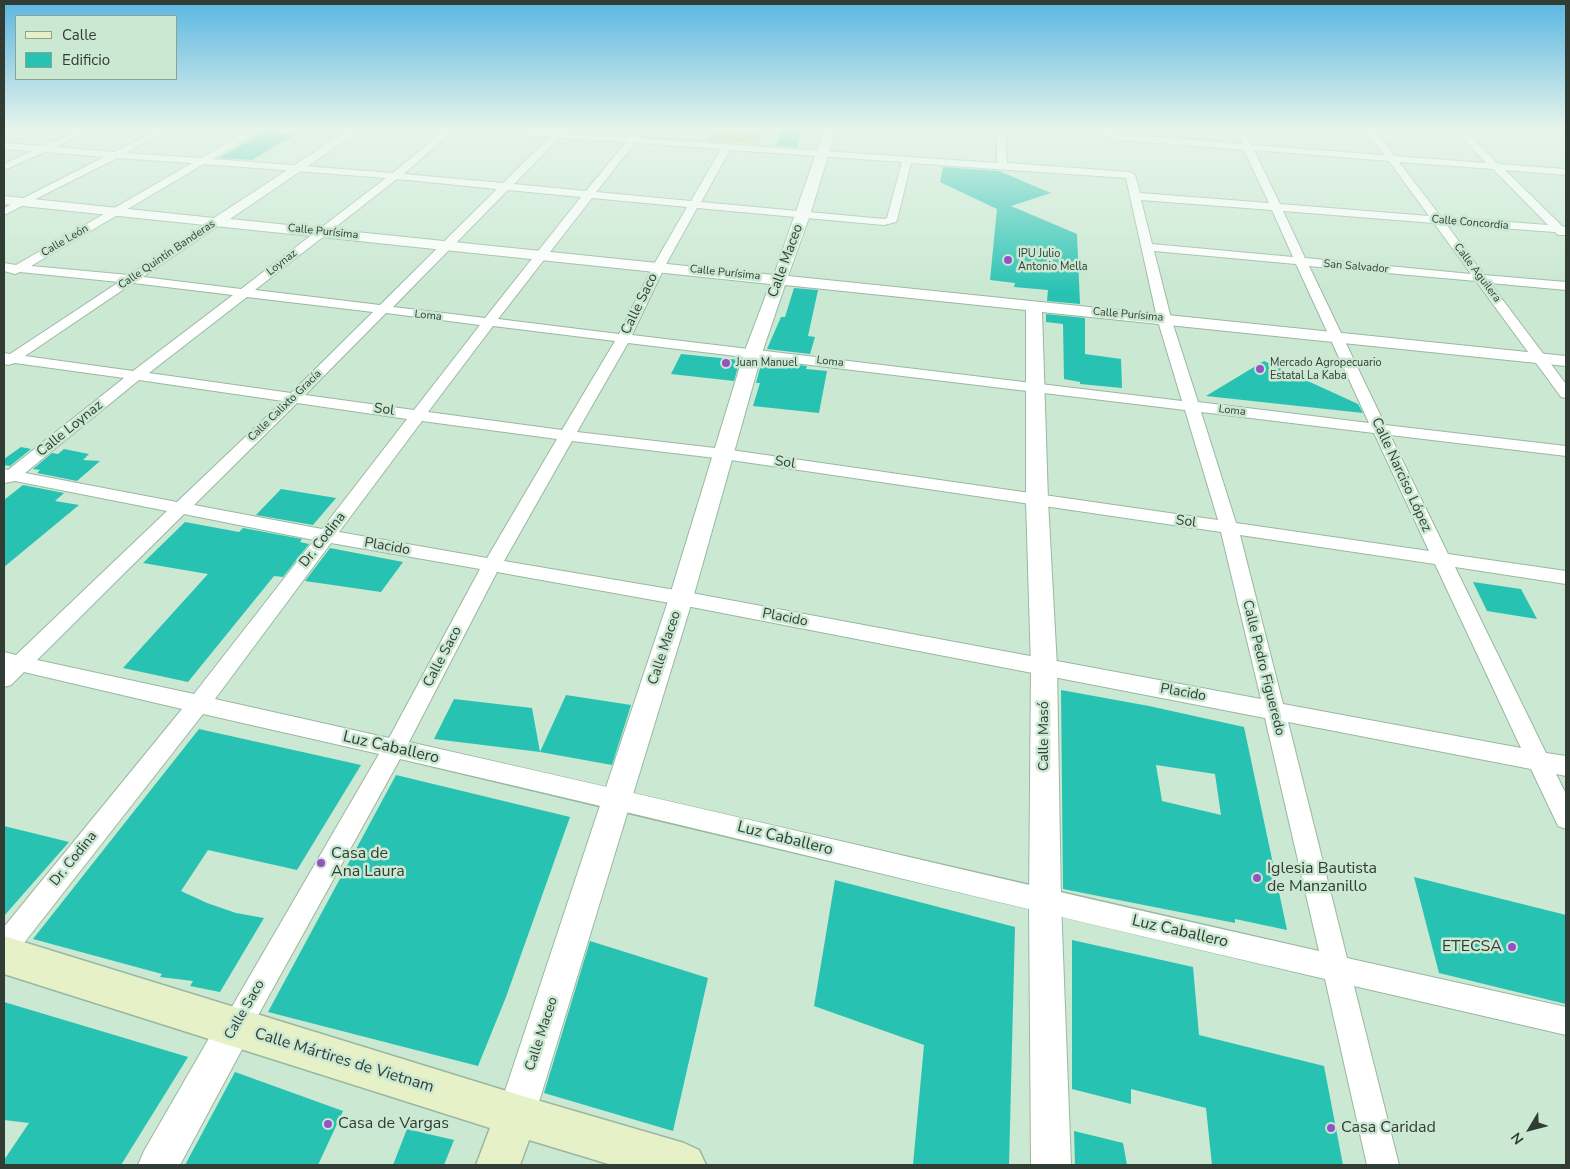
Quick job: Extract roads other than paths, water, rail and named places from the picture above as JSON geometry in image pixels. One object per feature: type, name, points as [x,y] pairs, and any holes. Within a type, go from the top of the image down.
[{"type":"main road","name":"Calle Mártires de Vietnam","points":[[4,954],[516,1115],[684,1165]]},
{"type":"main road","name":"Calle Maceo","points":[[498,1165],[516,1115]]},
{"type":"street","points":[[4,212],[57,185]]},
{"type":"street","name":"Calle León","points":[[4,276],[11,267],[117,211],[162,185]]},
{"type":"street","name":"Calle Quintín Banderas","points":[[6,360],[273,185]]},
{"type":"street","name":"Loynaz","points":[[136,376],[384,185]]},
{"type":"street","points":[[491,185],[889,221],[892,220],[901,185]]},
{"type":"street","name":"Dr. Codina","points":[[4,948],[198,704],[540,255],[597,185]]},
{"type":"street","name":"Calle Saco","points":[[158,1165],[394,748],[492,565],[569,436],[623,338],[659,266],[705,185]]},
{"type":"street","name":"Calle Maceo","points":[[516,1115],[681,598],[753,353],[812,185]]},
{"type":"street","name":"Calle Pedro Figueredo","points":[[1132,185],[1164,318],[1189,406],[1228,528],[1274,709],[1334,967],[1383,1165]]},
{"type":"street","name":"Calle Narciso López","points":[[1266,185],[1440,559],[1566,818]]},
{"type":"street","name":"Calle Aguilera","points":[[1412,185],[1566,394]]},
{"type":"street","points":[[1516,185],[1564,233]]},
{"type":"street","name":"Calle Calixto Gracía","points":[[9,668],[295,397],[507,186]]},
{"type":"street","name":"Calle Concordia","points":[[1135,196],[1438,220],[1564,233]]},
{"type":"street","name":"Calle Purísima","points":[[4,200],[1164,318],[1336,338],[1566,361]]},
{"type":"street","name":"San Salvador","points":[[1146,246],[1566,286]]},
{"type":"street","name":"Loma","points":[[11,267],[753,353],[1566,451]]},
{"type":"street","name":"Calle Masó","points":[[1034,306],[1037,501],[1044,667],[1045,902],[1052,1165]]},
{"type":"street","name":"Sol","points":[[6,360],[295,397],[569,436],[724,454],[1566,577]]},
{"type":"street","name":"Calle Loynaz","points":[[7,477],[136,376]]},
{"type":"street","name":"Placido","points":[[7,477],[326,536],[681,598],[1274,709],[1566,766]]},
{"type":"street","name":"Luz Caballero","points":[[9,668],[198,704],[394,748],[618,799],[1045,902],[1566,1021]]},
{"type":"place","name":"IPU Julio Antonio Mella","points":[[1008,260]]},
{"type":"place","name":"Juan Manuel","points":[[726,363]]},
{"type":"place","name":"Mercado Agropecuario Estatal La Kaba","points":[[1260,369]]},
{"type":"place","name":"Casa de Ana Laura","points":[[321,863]]},
{"type":"place","name":"Iglesia Bautista de Manzanillo","points":[[1257,878]]},
{"type":"place","name":"ETECSA","points":[[1512,947]]},
{"type":"place","name":"Casa de Vargas","points":[[328,1124]]},
{"type":"place","name":"Casa Caridad","points":[[1331,1128]]}]
